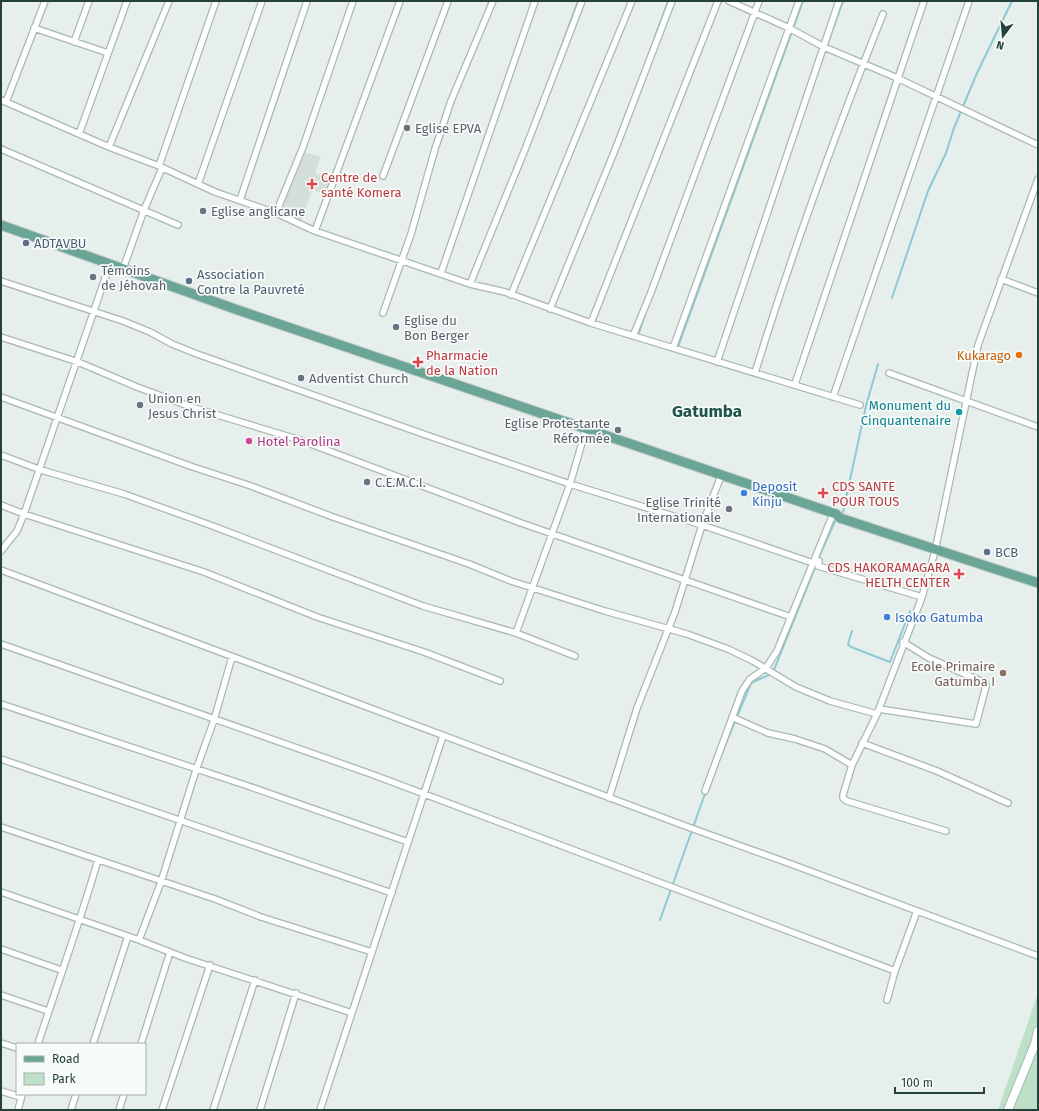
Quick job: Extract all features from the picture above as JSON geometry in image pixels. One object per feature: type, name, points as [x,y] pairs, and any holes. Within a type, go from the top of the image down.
[{"type":"main road","points":[[1,225],[235,310],[833,514],[840,518],[935,551],[1038,583]]},
{"type":"main road","points":[[1008,1110],[1035,1044],[1038,1031]]},
{"type":"street","points":[[45,1],[4,101],[109,147],[161,167],[198,184],[276,213],[315,231],[403,259],[470,284],[511,295],[591,323],[860,405]]},
{"type":"street","points":[[74,42],[89,1]]},
{"type":"street","points":[[79,134],[127,1]]},
{"type":"street","points":[[109,147],[169,1]]},
{"type":"street","points":[[123,269],[161,167],[216,1]]},
{"type":"street","points":[[198,184],[262,1]]},
{"type":"street","points":[[240,200],[307,1]]},
{"type":"street","points":[[276,213],[303,147],[353,1]]},
{"type":"street","points":[[315,231],[400,1]]},
{"type":"street","points":[[382,176],[448,1]]},
{"type":"street","points":[[383,313],[403,259],[435,149],[451,102],[493,1]]},
{"type":"street","points":[[441,274],[535,1]]},
{"type":"street","points":[[470,284],[526,147],[582,1]]},
{"type":"street","points":[[511,295],[632,1]]},
{"type":"street","points":[[550,309],[617,144],[672,1]]},
{"type":"street","points":[[591,323],[718,1]]},
{"type":"street","points":[[729,1],[789,28],[824,47],[898,78],[1038,145]]},
{"type":"street","points":[[632,336],[653,288],[759,1]]},
{"type":"street","points":[[673,348],[799,1]]},
{"type":"street","points":[[717,362],[839,1]]},
{"type":"street","points":[[794,384],[924,1]]},
{"type":"street","points":[[833,397],[969,1]]},
{"type":"street","points":[[755,373],[771,320],[797,246],[863,63],[883,14]]},
{"type":"street","points":[[34,28],[108,54]]},
{"type":"street","points":[[1,149],[178,225]]},
{"type":"street","points":[[946,831],[843,798],[852,765],[878,712],[903,642],[922,597],[935,551],[978,345],[1038,180]]},
{"type":"street","points":[[1,551],[17,531],[41,470],[110,264]]},
{"type":"street","points":[[1001,279],[1038,293]]},
{"type":"street","points":[[1,281],[150,332],[172,344],[249,374],[570,484],[816,561],[818,566],[922,597]]},
{"type":"street","points":[[1,337],[78,362],[144,390],[191,407],[300,440],[551,533],[791,617]]},
{"type":"street","points":[[889,373],[1038,428]]},
{"type":"street","points":[[1,397],[533,588],[605,611],[668,628],[728,649],[771,671],[796,687],[830,701],[878,712],[976,724],[986,683],[930,658],[903,642]]},
{"type":"street","points":[[516,633],[570,484],[586,429]]},
{"type":"street","points":[[1,455],[41,470],[124,494],[224,530],[423,606],[516,633],[575,656]]},
{"type":"street","points":[[609,798],[637,708],[675,612],[683,580],[721,476]]},
{"type":"street","points":[[1,505],[24,514],[204,572],[317,617],[424,652],[500,681]]},
{"type":"street","points":[[771,671],[777,650],[816,561],[833,514]]},
{"type":"street","points":[[1,570],[609,798],[1038,956]]},
{"type":"street","points":[[1,644],[425,795],[895,972]]},
{"type":"street","points":[[140,940],[161,882],[196,770],[214,720],[232,657]]},
{"type":"street","points":[[706,791],[736,719],[742,691],[750,679],[771,671]]},
{"type":"street","points":[[1,704],[248,786],[408,842]]},
{"type":"street","points":[[736,719],[768,733],[795,739],[825,749],[852,765]]},
{"type":"street","points":[[320,1110],[408,842],[425,795],[443,736]]},
{"type":"street","points":[[862,743],[944,774],[1008,803]]},
{"type":"street","points":[[1,759],[180,822],[392,892]]},
{"type":"street","points":[[1,827],[261,917],[372,952]]},
{"type":"street","points":[[38,1043],[61,970],[80,920],[98,860]]},
{"type":"street","points":[[1,892],[140,940],[170,952],[352,1013]]},
{"type":"street","points":[[887,1000],[895,972],[917,911]]},
{"type":"street","points":[[93,1043],[128,936]]},
{"type":"street","points":[[1,949],[61,970]]},
{"type":"street","points":[[140,1043],[170,952]]},
{"type":"street","points":[[162,1110],[210,965]]},
{"type":"street","points":[[213,1110],[255,980]]},
{"type":"street","points":[[260,1110],[296,993]]},
{"type":"street","points":[[1,995],[48,1011]]},
{"type":"street","points":[[1,1042],[16,1048]]},
{"type":"street","points":[[1,1091],[16,1095]]},
{"type":"street","points":[[71,1110],[76,1095]]},
{"type":"street","points":[[119,1110],[124,1095]]},
{"type":"street","points":[[18,1110],[22,1096]]},
{"type":"shaded area","name":"Centre de santé Komera","points":[[305,152],[321,157],[315,173],[334,179],[328,195],[312,190],[301,222],[280,213]]},
{"type":"green space","points":[[1038,993],[1038,1110],[998,1110]]},
{"type":"waterway","points":[[487,9],[489,1]]},
{"type":"waterway","points":[[557,58],[578,1]]},
{"type":"waterway","points":[[639,81],[668,1]]},
{"type":"waterway","points":[[678,347],[803,1]]},
{"type":"waterway","points":[[818,71],[843,1]]},
{"type":"waterway","points":[[958,24],[966,1]]},
{"type":"waterway","points":[[892,298],[928,191],[946,153],[954,128],[977,73],[1012,1]]},
{"type":"waterway","points":[[112,51],[126,12]]},
{"type":"waterway","points":[[877,131],[912,28]]},
{"type":"waterway","points":[[286,71],[298,38]]},
{"type":"waterway","points":[[150,56],[154,44]]},
{"type":"waterway","points":[[260,149],[280,91]]},
{"type":"waterway","points":[[861,196],[874,158]]},
{"type":"waterway","points":[[644,195],[658,160]]},
{"type":"waterway","points":[[874,270],[911,161]]},
{"type":"waterway","points":[[750,255],[774,186]]},
{"type":"waterway","points":[[245,196],[246,189]]},
{"type":"waterway","points":[[593,311],[595,305]]},
{"type":"waterway","points":[[639,333],[646,312]]},
{"type":"waterway","points":[[843,512],[866,406],[878,364]]},
{"type":"waterway","points":[[818,559],[836,519]]},
{"type":"waterway","points":[[717,765],[751,683],[771,674],[774,670],[816,565]]},
{"type":"waterway","points":[[852,631],[848,644],[851,647],[890,662],[910,611]]},
{"type":"waterway","points":[[660,920],[706,791]]},
{"type":"place","name":"Eglise EPVA","points":[[407,128]]},
{"type":"place","name":"Centre de santé Komera","points":[[312,184]]},
{"type":"place","name":"Eglise anglicane","points":[[203,211]]},
{"type":"place","name":"ADTAVBU","points":[[26,243]]},
{"type":"place","name":"Témoins de Jéhovah","points":[[93,277]]},
{"type":"place","name":"Association Contre la Pauvreté","points":[[189,281]]},
{"type":"place","name":"Eglise du Bon Berger","points":[[396,327]]},
{"type":"place","name":"Kukarago","points":[[1019,355]]},
{"type":"place","name":"Pharmacie de la Nation","points":[[418,362]]},
{"type":"place","name":"Adventist Church","points":[[301,378]]},
{"type":"place","name":"Union en Jesus Christ","points":[[140,405]]},
{"type":"place","name":"Monument du Cinquantenaire","points":[[959,412]]},
{"type":"place","name":"Eglise Protestante Réformée","points":[[618,430]]},
{"type":"place","name":"Hotel Parolina","points":[[249,441]]},
{"type":"place","name":"C.E.M.C.I.","points":[[367,482]]},
{"type":"place","name":"Deposit Kinju","points":[[744,493]]},
{"type":"place","name":"CDS SANTE POUR TOUS","points":[[823,493]]},
{"type":"place","name":"Eglise Trinité Internationale","points":[[729,509]]},
{"type":"place","name":"BCB","points":[[987,552]]},
{"type":"place","name":"CDS HAKORAMAGARA HELTH CENTER","points":[[959,574]]},
{"type":"place","name":"Isoko Gatumba","points":[[887,617]]},
{"type":"place","name":"Ecole Primaire Gatumba I","points":[[1003,673]]},
{"type":"district","name":"Gatumba","points":[[707,411]]}]
